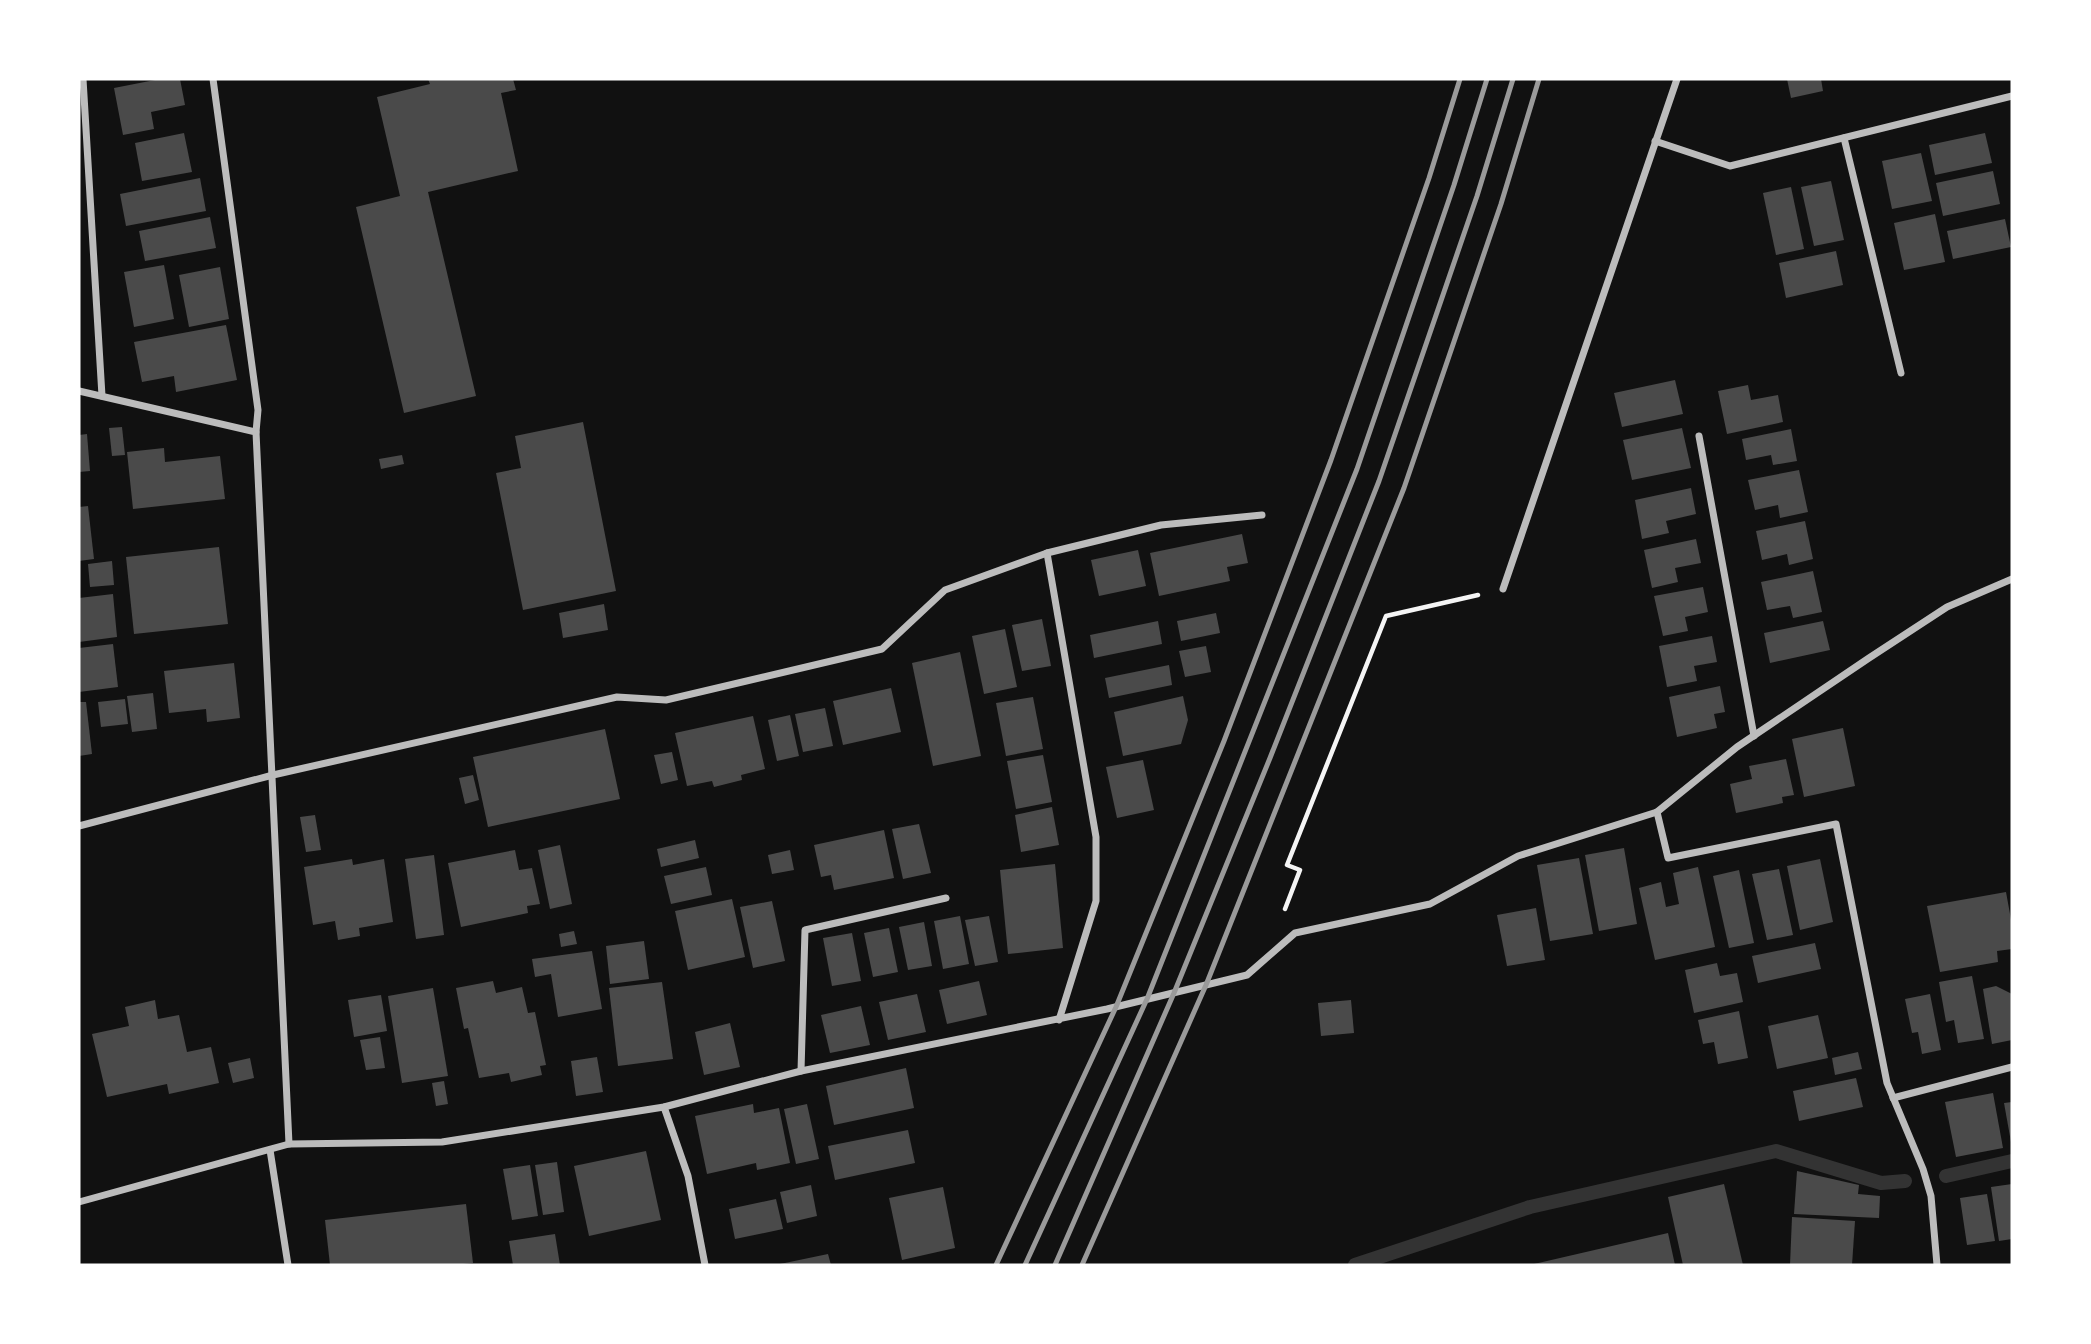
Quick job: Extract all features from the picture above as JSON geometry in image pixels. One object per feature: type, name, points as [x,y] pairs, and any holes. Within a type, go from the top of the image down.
[{"type":"street","points":[[83,79],[102,396]]},
{"type":"street","points":[[213,79],[258,410],[256,432],[289,1144]]},
{"type":"street","points":[[1503,589],[1677,79]]},
{"type":"street","points":[[1655,141],[1730,166],[2012,98]]},
{"type":"street","points":[[1844,138],[1901,373]]},
{"type":"street","points":[[79,391],[256,432]]},
{"type":"street","points":[[1699,436],[1754,736]]},
{"type":"street","points":[[79,826],[273,775],[617,697],[666,700],[883,649],[945,590],[1047,553],[1161,525],[1262,514]]},
{"type":"street","points":[[1047,553],[1096,837],[1096,901],[1059,1020]]},
{"type":"street","points":[[79,1202],[289,1144],[442,1142],[664,1107],[801,1071],[1059,1020],[1247,975],[1295,933],[1430,904],[1518,856],[1657,812],[1737,747],[1947,607],[2012,579]]},
{"type":"street","points":[[1657,812],[1668,858],[1836,824],[1887,1083],[1923,1169],[1931,1196],[1937,1265]]},
{"type":"street","points":[[801,1071],[805,930],[946,898]]},
{"type":"street","points":[[1893,1098],[2012,1067]]},
{"type":"street","points":[[664,1107],[688,1176],[705,1265]]},
{"type":"street","points":[[270,1150],[288,1265]]},
{"type":"path","points":[[1266,958],[1300,870],[1287,865],[1386,616],[1503,589]]},
{"type":"building","points":[[160,79],[180,79],[185,105],[151,112],[154,129],[123,135],[114,88]]},
{"type":"building","points":[[428,79],[513,79],[516,90],[501,93],[518,171],[428,192],[476,396],[404,413],[356,207],[400,196],[377,97],[430,84]]},
{"type":"building","points":[[1787,79],[1821,79],[1823,91],[1791,98]]},
{"type":"building","points":[[184,133],[192,172],[142,181],[135,143]]},
{"type":"building","points":[[1985,133],[1992,163],[1935,175],[1929,145]]},
{"type":"building","points":[[1921,153],[1932,201],[1892,209],[1882,161]]},
{"type":"building","points":[[1993,171],[2000,204],[1943,216],[1936,183]]},
{"type":"building","points":[[200,178],[206,211],[126,226],[120,194]]},
{"type":"building","points":[[1831,181],[1844,240],[1814,246],[1801,187]]},
{"type":"building","points":[[1791,187],[1804,249],[1776,255],[1763,193]]},
{"type":"building","points":[[1935,214],[1945,262],[1904,270],[1894,223]]},
{"type":"building","points":[[210,217],[216,248],[145,261],[139,231]]},
{"type":"building","points":[[2005,219],[2011,247],[1953,259],[1947,231]]},
{"type":"building","points":[[1836,251],[1843,285],[1786,298],[1779,263]]},
{"type":"building","points":[[164,265],[174,319],[134,327],[124,272]]},
{"type":"building","points":[[220,267],[229,319],[189,327],[179,275]]},
{"type":"building","points":[[226,325],[237,380],[176,392],[174,376],[142,382],[134,342]]},
{"type":"building","points":[[1675,380],[1683,414],[1622,427],[1614,393]]},
{"type":"building","points":[[1748,385],[1751,400],[1778,395],[1783,422],[1727,434],[1718,391]]},
{"type":"building","points":[[583,422],[616,591],[523,610],[496,473],[521,468],[515,436]]},
{"type":"building","points":[[122,427],[125,455],[112,456],[109,428]]},
{"type":"building","points":[[1682,428],[1691,468],[1632,480],[1623,440]]},
{"type":"building","points":[[1791,429],[1797,461],[1773,465],[1771,455],[1746,460],[1742,439]]},
{"type":"building","points":[[87,434],[90,471],[79,472],[79,435]]},
{"type":"building","points":[[164,448],[165,462],[220,456],[225,499],[133,509],[127,452]]},
{"type":"building","points":[[402,455],[404,464],[381,469],[379,459]]},
{"type":"building","points":[[1799,470],[1808,512],[1780,518],[1778,505],[1755,510],[1748,480]]},
{"type":"building","points":[[1691,488],[1696,514],[1666,521],[1669,533],[1642,539],[1635,500]]},
{"type":"building","points":[[88,506],[94,559],[79,561],[79,507]]},
{"type":"building","points":[[1805,521],[1813,559],[1789,565],[1787,554],[1762,560],[1756,531]]},
{"type":"building","points":[[1242,534],[1248,563],[1227,567],[1230,581],[1159,596],[1150,553]]},
{"type":"building","points":[[1696,539],[1701,563],[1675,568],[1678,582],[1652,588],[1644,550]]},
{"type":"building","points":[[219,547],[228,624],[134,634],[126,557]]},
{"type":"building","points":[[1138,550],[1146,586],[1099,596],[1091,560]]},
{"type":"building","points":[[112,561],[114,585],[90,587],[88,564]]},
{"type":"building","points":[[1813,571],[1822,612],[1793,618],[1790,606],[1767,610],[1761,582]]},
{"type":"building","points":[[1703,587],[1708,612],[1685,617],[1688,631],[1663,636],[1654,596]]},
{"type":"building","points":[[113,594],[117,637],[79,642],[79,598]]},
{"type":"building","points":[[604,604],[608,630],[563,638],[559,613]]},
{"type":"building","points":[[1216,613],[1220,633],[1181,641],[1177,621]]},
{"type":"building","points":[[1042,619],[1051,666],[1022,671],[1012,625]]},
{"type":"building","points":[[1158,621],[1162,644],[1094,658],[1090,635]]},
{"type":"building","points":[[1823,621],[1830,650],[1770,663],[1764,633]]},
{"type":"building","points":[[1005,629],[1017,687],[984,694],[972,636]]},
{"type":"building","points":[[1712,636],[1717,662],[1694,666],[1697,681],[1667,687],[1659,646]]},
{"type":"building","points":[[113,644],[118,687],[79,692],[79,648]]},
{"type":"building","points":[[1206,646],[1211,672],[1185,677],[1179,651]]},
{"type":"building","points":[[960,652],[981,756],[933,766],[912,663]]},
{"type":"building","points":[[234,663],[240,718],[207,722],[206,709],[169,713],[164,671]]},
{"type":"building","points":[[1169,665],[1172,685],[1109,698],[1105,678]]},
{"type":"building","points":[[1720,686],[1725,712],[1714,714],[1717,728],[1677,737],[1669,697]]},
{"type":"building","points":[[891,688],[901,732],[843,745],[833,701]]},
{"type":"building","points":[[153,693],[157,729],[132,732],[127,696]]},
{"type":"building","points":[[1183,696],[1188,720],[1181,744],[1123,756],[1114,712]]},
{"type":"building","points":[[1033,697],[1043,749],[1006,756],[996,703]]},
{"type":"building","points":[[125,699],[128,724],[101,727],[98,702]]},
{"type":"building","points":[[79,702],[86,702],[92,754],[79,756]]},
{"type":"building","points":[[825,708],[833,746],[803,752],[795,714]]},
{"type":"building","points":[[790,715],[799,756],[777,761],[768,720]]},
{"type":"building","points":[[753,716],[765,769],[741,775],[742,780],[714,787],[712,781],[687,786],[675,733]]},
{"type":"building","points":[[1843,728],[1855,786],[1804,797],[1792,739]]},
{"type":"building","points":[[605,729],[620,799],[488,827],[473,757]]},
{"type":"building","points":[[672,752],[678,780],[661,784],[654,755]]},
{"type":"building","points":[[1043,755],[1052,802],[1016,809],[1007,761]]},
{"type":"building","points":[[1786,759],[1794,795],[1782,797],[1783,803],[1736,813],[1730,784],[1752,779],[1749,766]]},
{"type":"building","points":[[1143,760],[1154,810],[1117,818],[1106,767]]},
{"type":"building","points":[[473,775],[479,800],[465,804],[459,778]]},
{"type":"building","points":[[1052,807],[1059,845],[1021,852],[1015,815]]},
{"type":"building","points":[[315,815],[321,850],[306,852],[300,817]]},
{"type":"building","points":[[919,824],[931,873],[903,879],[892,829]]},
{"type":"building","points":[[884,830],[894,878],[834,890],[831,875],[821,877],[814,845]]},
{"type":"building","points":[[695,840],[699,858],[661,867],[657,849]]},
{"type":"building","points":[[560,845],[572,904],[550,909],[538,850]]},
{"type":"building","points":[[1624,848],[1637,924],[1599,931],[1585,855]]},
{"type":"building","points":[[515,850],[519,870],[532,868],[540,904],[527,906],[528,913],[461,927],[448,863]]},
{"type":"building","points":[[790,850],[794,870],[772,874],[768,855]]},
{"type":"building","points":[[434,855],[444,935],[416,939],[405,859]]},
{"type":"building","points":[[1579,858],[1593,934],[1550,941],[1537,865]]},
{"type":"building","points":[[352,859],[353,865],[384,859],[393,922],[359,928],[360,936],[338,940],[335,921],[313,925],[304,867]]},
{"type":"building","points":[[1820,859],[1833,922],[1800,930],[1787,866]]},
{"type":"building","points":[[1055,864],[1063,948],[1008,954],[1000,870]]},
{"type":"building","points":[[706,867],[712,895],[671,904],[664,876]]},
{"type":"building","points":[[1698,867],[1715,947],[1655,960],[1639,888],[1661,882],[1666,907],[1679,904],[1673,873]]},
{"type":"building","points":[[1779,869],[1793,935],[1767,940],[1752,874]]},
{"type":"building","points":[[1739,870],[1754,943],[1729,948],[1713,876]]},
{"type":"building","points":[[2006,892],[2012,925],[2012,949],[1997,951],[1998,962],[1940,972],[1927,906]]},
{"type":"building","points":[[732,899],[745,957],[688,970],[675,911]]},
{"type":"building","points":[[772,901],[785,961],[753,968],[740,907]]},
{"type":"building","points":[[1536,908],[1545,960],[1507,966],[1497,915]]},
{"type":"building","points":[[960,916],[969,964],[943,969],[934,921]]},
{"type":"building","points":[[989,916],[998,962],[975,966],[965,920]]},
{"type":"building","points":[[924,922],[932,966],[908,970],[899,927]]},
{"type":"building","points":[[889,928],[898,972],[873,977],[864,933]]},
{"type":"building","points":[[574,931],[577,944],[561,947],[559,934]]},
{"type":"building","points":[[852,933],[861,981],[832,986],[823,938]]},
{"type":"building","points":[[644,941],[649,979],[610,984],[606,946]]},
{"type":"building","points":[[1815,943],[1821,969],[1758,983],[1752,956]]},
{"type":"building","points":[[592,951],[602,1009],[558,1017],[551,974],[535,977],[532,959]]},
{"type":"building","points":[[1717,963],[1720,976],[1737,973],[1743,1002],[1694,1013],[1685,970]]},
{"type":"building","points":[[1972,976],[1984,1039],[1958,1043],[1954,1020],[1946,1022],[1939,982]]},
{"type":"building","points":[[493,981],[496,993],[522,987],[528,1013],[535,1012],[546,1065],[540,1066],[542,1075],[511,1082],[509,1073],[479,1078],[468,1028],[464,1029],[456,988]]},
{"type":"building","points":[[979,981],[987,1015],[947,1024],[939,990]]},
{"type":"building","points":[[662,982],[673,1059],[618,1066],[609,988]]},
{"type":"building","points":[[1996,986],[2012,994],[2012,1040],[1992,1044],[1983,989]]},
{"type":"building","points":[[433,988],[448,1076],[402,1083],[388,996]]},
{"type":"building","points":[[917,994],[926,1032],[888,1040],[879,1002]]},
{"type":"building","points":[[1930,994],[1941,1050],[1922,1054],[1918,1032],[1912,1033],[1905,999]]},
{"type":"building","points":[[381,995],[387,1031],[354,1037],[348,1000]]},
{"type":"building","points":[[155,1000],[158,1019],[179,1015],[187,1052],[211,1047],[219,1083],[169,1094],[167,1084],[107,1097],[92,1034],[129,1026],[125,1007]]},
{"type":"building","points":[[1351,1000],[1354,1033],[1321,1036],[1318,1003]]},
{"type":"building","points":[[861,1006],[870,1045],[830,1053],[821,1015]]},
{"type":"building","points":[[1739,1011],[1748,1058],[1718,1064],[1714,1042],[1703,1044],[1698,1020]]},
{"type":"building","points":[[1818,1015],[1828,1058],[1777,1069],[1768,1026]]},
{"type":"building","points":[[730,1023],[740,1067],[704,1075],[695,1032]]},
{"type":"building","points":[[380,1037],[385,1068],[366,1070],[360,1040]]},
{"type":"building","points":[[1858,1052],[1862,1069],[1835,1075],[1832,1058]]},
{"type":"building","points":[[597,1057],[603,1092],[576,1096],[571,1061]]},
{"type":"building","points":[[250,1058],[254,1078],[233,1083],[228,1063]]},
{"type":"building","points":[[906,1068],[914,1108],[834,1125],[826,1086]]},
{"type":"building","points":[[1856,1078],[1863,1107],[1799,1121],[1793,1091]]},
{"type":"building","points":[[444,1081],[448,1104],[436,1106],[432,1083]]},
{"type":"building","points":[[1993,1093],[2003,1148],[1956,1157],[1945,1102]]},
{"type":"building","points":[[2012,1102],[2012,1142],[2011,1142],[2004,1103]]},
{"type":"building","points":[[753,1104],[754,1113],[779,1108],[790,1163],[757,1170],[756,1163],[707,1174],[695,1116]]},
{"type":"building","points":[[807,1104],[819,1159],[796,1164],[784,1109]]},
{"type":"building","points":[[908,1130],[915,1163],[835,1180],[828,1146]]},
{"type":"building","points":[[646,1151],[661,1220],[589,1236],[574,1166]]},
{"type":"building","points":[[557,1162],[564,1212],[543,1215],[535,1165]]},
{"type":"building","points":[[530,1165],[538,1216],[512,1220],[503,1169]]},
{"type":"building","points":[[1797,1171],[1859,1185],[1858,1194],[1880,1196],[1879,1218],[1794,1214]]},
{"type":"building","points":[[1724,1184],[1743,1265],[1683,1265],[1668,1197]]},
{"type":"building","points":[[2012,1184],[2012,1239],[1999,1241],[1991,1187]]},
{"type":"building","points":[[811,1185],[817,1216],[787,1223],[780,1192]]},
{"type":"building","points":[[943,1187],[955,1248],[902,1260],[889,1198]]},
{"type":"building","points":[[1987,1194],[1995,1241],[1967,1245],[1960,1198]]},
{"type":"building","points":[[776,1199],[783,1229],[735,1239],[729,1209]]},
{"type":"building","points":[[466,1204],[473,1263],[330,1265],[325,1220]]},
{"type":"building","points":[[1792,1217],[1855,1221],[1852,1265],[1790,1265]]},
{"type":"building","points":[[1668,1233],[1675,1265],[1534,1265],[1534,1264]]},
{"type":"building","points":[[555,1234],[560,1265],[513,1265],[509,1241]]},
{"type":"building","points":[[828,1254],[831,1265],[780,1265],[780,1264]]},
{"type":"waterway","points":[[1355,1265],[1530,1207],[1776,1151],[1881,1183],[1905,1181]]},
{"type":"waterway","points":[[1946,1176],[2012,1161]]},
{"type":"railway","points":[[996,1265],[1116,1007],[1224,741],[1331,460],[1429,178],[1460,79]]},
{"type":"railway","points":[[1025,1265],[1147,999],[1357,469],[1454,185],[1487,79]]},
{"type":"railway","points":[[1055,1265],[1174,993],[1379,481],[1477,196],[1513,79]]},
{"type":"railway","points":[[1082,1265],[1206,985],[1404,488],[1501,204],[1539,79]]}]
